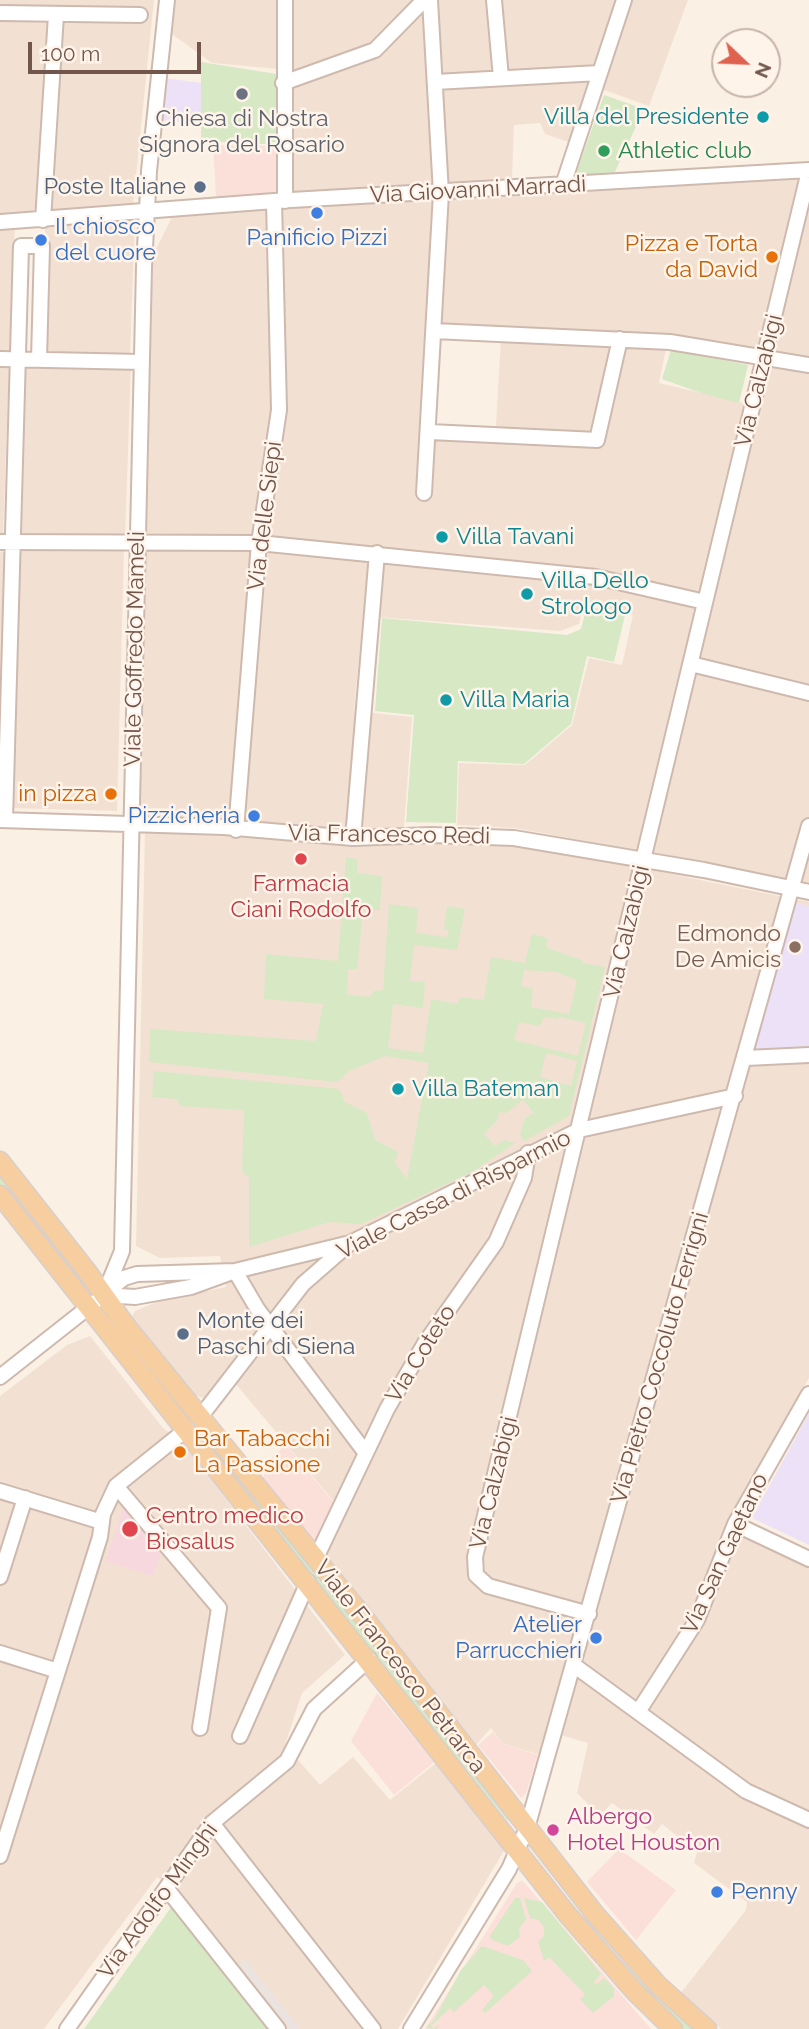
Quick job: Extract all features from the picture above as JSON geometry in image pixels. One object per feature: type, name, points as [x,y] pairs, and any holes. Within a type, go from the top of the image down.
[{"type":"main road","name":"Viale Francesco Petrarca","points":[[0,1161],[629,1955],[707,2029]]},
{"type":"main road","name":"Viale Francesco Petrarca","points":[[0,1195],[308,1581],[601,1955],[673,2029]]},
{"type":"street","name":"Viale Goffredo Mameli","points":[[104,1295],[122,1251],[142,362],[148,210],[167,0]]},
{"type":"street","name":"Via delle Siepi","points":[[236,830],[258,542],[280,398],[279,201],[285,0]]},
{"type":"street","points":[[283,83],[375,50],[425,0]]},
{"type":"street","points":[[424,493],[430,432],[441,193],[430,0]]},
{"type":"street","points":[[494,0],[500,78]]},
{"type":"street","points":[[563,185],[624,0]]},
{"type":"street","points":[[0,13],[140,15]]},
{"type":"street","points":[[43,220],[56,15]]},
{"type":"street","points":[[435,82],[599,74]]},
{"type":"street","name":"Via Giovanni Marradi","points":[[0,222],[279,201],[809,170]]},
{"type":"street","name":"Via Calzabigi","points":[[589,1614],[488,1586],[481,1582],[474,1567],[809,170]]},
{"type":"street","points":[[3,820],[6,542],[18,359],[21,246],[42,246],[39,360]]},
{"type":"street","points":[[434,331],[696,345],[809,365]]},
{"type":"street","points":[[430,432],[597,440],[620,339]]},
{"type":"street","points":[[0,359],[142,362]]},
{"type":"street","points":[[6,542],[258,542],[596,576],[705,602]]},
{"type":"street","points":[[353,838],[377,553]]},
{"type":"street","points":[[691,664],[809,693]]},
{"type":"street","name":"Via Francesco Redi","points":[[3,820],[132,823],[353,838],[431,835],[514,838],[809,892]]},
{"type":"street","name":"Via Pietro Coccoluto Ferrigni","points":[[411,2029],[518,1850],[527,1828],[575,1666],[809,826]]},
{"type":"street","points":[[746,1058],[809,1055]]},
{"type":"street","name":"Viale Cassa di Risparmio","points":[[201,1416],[312,1274],[350,1243],[579,1130],[735,1096]]},
{"type":"street","name":"Via Coteto","points":[[316,1558],[365,1451],[425,1343],[496,1242],[524,1178],[528,1153]]},
{"type":"street","points":[[104,1295],[146,1296],[191,1287],[235,1271],[350,1243]]},
{"type":"street","points":[[0,1377],[124,1278],[137,1274],[235,1271]]},
{"type":"street","points":[[235,1271],[270,1325],[365,1451]]},
{"type":"street","name":"Via San Gaetano","points":[[638,1713],[697,1620],[735,1524],[809,1394]]},
{"type":"street","points":[[0,1856],[100,1537],[102,1522],[116,1486],[187,1429]]},
{"type":"street","points":[[116,1486],[219,1608],[200,1728]]},
{"type":"street","points":[[0,1491],[102,1522]]},
{"type":"street","points":[[0,1577],[25,1498]]},
{"type":"street","points":[[735,1524],[809,1559]]},
{"type":"street","points":[[240,1736],[308,1581]]},
{"type":"street","points":[[0,1653],[58,1671]]},
{"type":"street","name":"Via Adolfo Minghi","points":[[67,2029],[212,1823],[286,1761],[314,1709],[369,1659]]},
{"type":"street","points":[[575,1666],[746,1791],[809,1820]]},
{"type":"street","points":[[212,1823],[373,2029]]},
{"type":"street","points":[[167,1889],[278,2029]]},
{"type":"shaded area","points":[[0,0],[154,0],[133,205],[0,216]]},
{"type":"shaded area","points":[[172,0],[688,0],[649,106],[590,85],[569,142],[545,134],[540,123],[514,125],[512,181],[289,194],[288,70],[212,63],[169,32]]},
{"type":"shaded area","points":[[165,78],[201,83],[201,88],[207,89],[203,125],[160,120]]},
{"type":"shaded area","points":[[213,145],[276,146],[276,192],[216,198]]},
{"type":"shaded area","points":[[809,175],[809,358],[667,334],[610,334],[439,325],[447,197]]},
{"type":"shaded area","points":[[433,200],[420,438],[495,441],[501,338],[666,349],[659,383],[761,407],[770,367],[809,374],[809,883],[515,828],[457,825],[459,763],[525,765],[572,725],[589,658],[622,665],[633,615],[584,603],[579,624],[560,631],[363,616],[354,711],[412,717],[404,828],[346,828],[137,814],[144,547],[269,546],[609,583],[639,590],[640,583],[600,574],[265,537],[141,538],[145,271],[172,217],[358,202]]},
{"type":"shaded area","points":[[135,215],[130,356],[43,355],[45,221]]},
{"type":"shaded area","points":[[15,224],[11,352],[0,352],[0,225]]},
{"type":"shaded area","points":[[23,361],[131,364],[125,538],[17,535]]},
{"type":"shaded area","points":[[0,365],[9,365],[3,536],[0,536]]},
{"type":"shaded area","points":[[16,548],[124,551],[117,811],[9,808]]},
{"type":"shaded area","points":[[0,552],[6,552],[0,746]]},
{"type":"shaded area","points":[[145,831],[351,842],[465,838],[547,849],[809,902],[809,1378],[725,1526],[809,1566],[809,2029],[721,2029],[680,1994],[746,1910],[747,1902],[694,1863],[697,1852],[662,1824],[654,1834],[612,1803],[600,1816],[577,1793],[588,1743],[547,1731],[541,1755],[503,1744],[491,1728],[476,1745],[324,1556],[336,1504],[225,1371],[205,1399],[188,1392],[131,1319],[135,1311],[162,1300],[226,1287],[220,1256],[160,1258],[136,1246]]},
{"type":"shaded area","name":"Edmondo De Amicis","points":[[793,902],[809,906],[809,1048],[751,1051]]},
{"type":"shaded area","points":[[90,1336],[163,1428],[183,1443],[345,1655],[302,1693],[285,1745],[320,1785],[353,1757],[390,1800],[436,1763],[505,1849],[398,2029],[284,2029],[172,1888],[157,1877],[44,2029],[0,2029],[0,1396],[67,1345]]},
{"type":"shaded area","points":[[809,1413],[809,1545],[752,1518]]},
{"type":"shaded area","points":[[286,1445],[335,1504],[321,1534],[314,1541],[263,1478],[268,1461]]},
{"type":"shaded area","name":"Centro medico Biosalus","points":[[123,1507],[162,1549],[153,1576],[106,1561]]},
{"type":"shaded area","points":[[377,1693],[434,1762],[394,1795],[351,1741]]},
{"type":"shaded area","points":[[493,1732],[503,1744],[538,1755],[526,1793],[521,1798],[478,1745]]},
{"type":"shaded area","points":[[619,1849],[676,1890],[636,1940],[587,1882]]},
{"type":"shaded area","points":[[522,1880],[651,2029],[425,2029],[517,1883]]},
{"type":"shaded area","points":[[245,1959],[300,2029],[290,2029],[239,1964]]},
{"type":"green space","points":[[201,62],[283,75],[284,145],[201,141]]},
{"type":"green space","name":"Athletic club","points":[[604,95],[644,109],[614,174],[579,174],[577,171]]},
{"type":"green space","points":[[671,350],[748,365],[739,403],[662,379]]},
{"type":"green space","points":[[587,606],[625,615],[614,662],[587,656],[571,724],[524,764],[458,761],[456,823],[406,822],[414,715],[375,711],[382,618],[567,635],[581,629]]},
{"type":"green space","points":[[346,857],[357,859],[357,873],[382,876],[380,910],[363,910],[357,969],[348,969],[347,995],[370,997],[374,991],[383,990],[389,904],[418,908],[416,933],[447,937],[449,930],[444,929],[447,906],[465,909],[457,950],[414,945],[410,981],[425,982],[423,1008],[393,1004],[388,1048],[423,1053],[431,999],[458,1004],[460,997],[484,1000],[491,957],[525,963],[532,934],[547,938],[547,948],[582,960],[583,963],[605,967],[569,1116],[524,1141],[520,1134],[525,1118],[534,1113],[523,1100],[506,1113],[499,1112],[497,1120],[484,1134],[495,1146],[504,1140],[515,1143],[472,1172],[361,1224],[330,1222],[249,1247],[249,1178],[242,1171],[244,1110],[180,1106],[177,1099],[152,1097],[154,1071],[339,1089],[345,1102],[367,1113],[375,1140],[398,1152],[395,1163],[407,1179],[429,1063],[385,1056],[349,1071],[337,1082],[149,1062],[150,1029],[316,1041],[323,1004],[264,999],[266,954],[338,961]],"holes":[[[524,970],[556,972],[577,980],[569,1014],[531,1007],[533,989],[521,986]],[[544,1017],[559,1017],[586,1023],[578,1056],[514,1040],[519,1022],[540,1026]],[[546,1053],[577,1061],[571,1086],[540,1077]]]},
{"type":"green space","points":[[0,1170],[90,1286],[88,1289],[0,1184]]},
{"type":"green space","points":[[117,1327],[264,1505],[513,1823],[507,1820],[195,1432],[118,1334]]},
{"type":"green space","points":[[534,1857],[609,1949],[696,2029],[684,2029],[656,2004],[607,1952],[532,1858]]},
{"type":"green space","points":[[515,1898],[520,1898],[526,1919],[519,1928],[520,1937],[508,1946],[492,1940],[490,1936]]},
{"type":"green space","points":[[524,1898],[542,1902],[601,1974],[594,1982],[596,1985],[604,1978],[614,1988],[614,1996],[593,2013],[580,1999],[585,1994],[549,1957],[544,1961],[538,1942],[544,1936],[544,1927],[539,1920],[530,1918]]},
{"type":"green space","points":[[172,1906],[269,2029],[84,2029]]},
{"type":"green space","points":[[482,1946],[523,1960],[532,1971],[485,2013],[482,2010],[494,1996],[484,1985],[454,2012],[450,2008],[431,2026],[434,2029],[426,2027],[434,2020],[461,1970]]},
{"type":"place","name":"Chiesa di Nostra Signora del Rosario","points":[[242,94]]},
{"type":"place","name":"Villa del Presidente","points":[[763,117]]},
{"type":"place","name":"Athletic club","points":[[604,151]]},
{"type":"place","name":"Poste Italiane","points":[[200,187]]},
{"type":"place","name":"Panificio Pizzi","points":[[317,213]]},
{"type":"place","name":"Il chiosco del cuore","points":[[41,240]]},
{"type":"place","name":"Pizza e Torta da David","points":[[772,257]]},
{"type":"place","name":"Villa Tavani","points":[[442,537]]},
{"type":"place","name":"Villa Dello Strologo","points":[[527,594]]},
{"type":"place","name":"Villa Maria","points":[[446,700]]},
{"type":"place","name":"in pizza","points":[[111,794]]},
{"type":"place","name":"Pizzicheria","points":[[254,816]]},
{"type":"place","name":"Farmacia Ciani Rodolfo","points":[[301,859]]},
{"type":"place","name":"Edmondo De Amicis","points":[[795,947]]},
{"type":"place","name":"Villa Bateman","points":[[398,1089]]},
{"type":"place","name":"Monte dei Paschi di Siena","points":[[183,1334]]},
{"type":"place","name":"Bar Tabacchi La Passione","points":[[180,1452]]},
{"type":"place","name":"Centro medico Biosalus","points":[[130,1529]]},
{"type":"place","name":"Atelier Parrucchieri","points":[[596,1638]]},
{"type":"place","name":"Albergo Hotel Houston","points":[[553,1830]]},
{"type":"place","name":"Penny","points":[[717,1892]]}]
